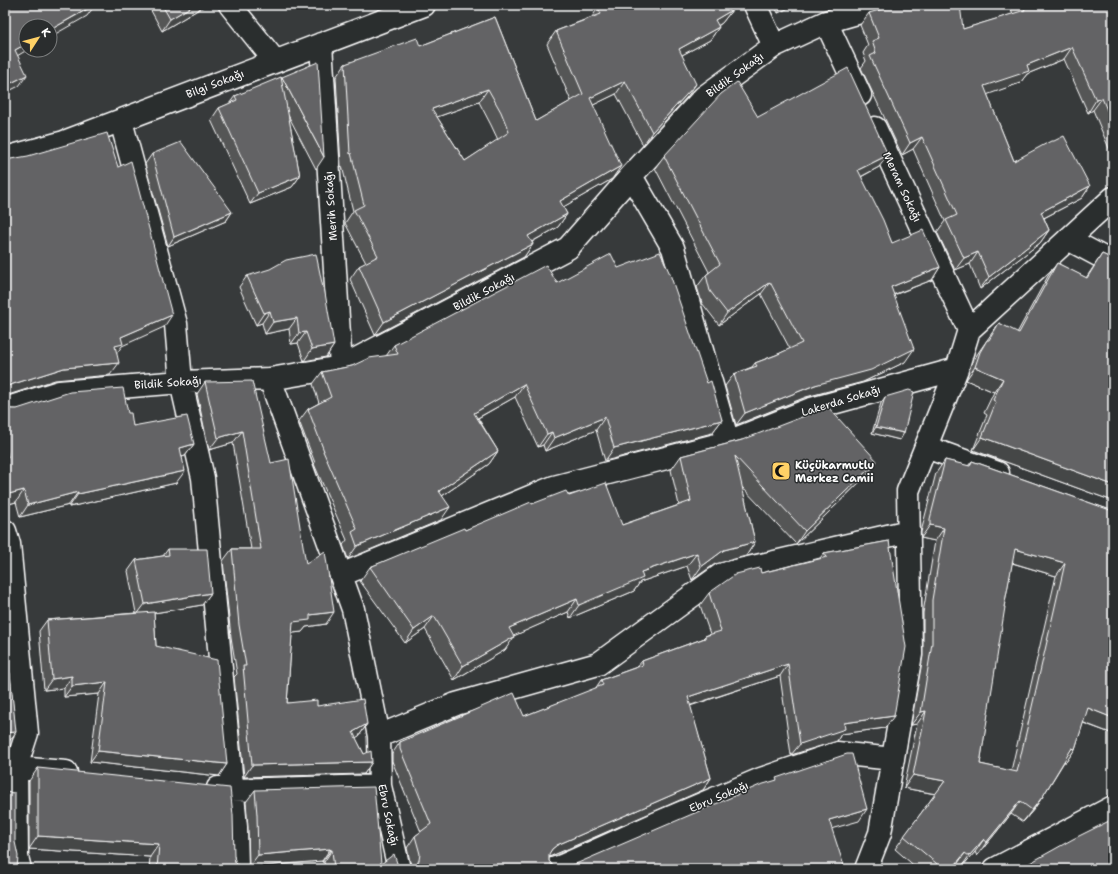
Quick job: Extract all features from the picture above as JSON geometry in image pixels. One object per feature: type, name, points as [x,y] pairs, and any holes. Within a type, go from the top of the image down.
[{"type":"street","points":[[230,5],[275,61]]},
{"type":"street","name":"Bilgi Sokağı","points":[[5,158],[64,142],[424,5]]},
{"type":"street","points":[[755,5],[774,46]]},
{"type":"street","name":"Bildik Sokağı","points":[[5,409],[59,392],[180,382],[270,379],[341,367],[568,248],[630,176],[704,97],[774,46],[826,22],[884,5]]},
{"type":"street","name":"Meram Sokağı","points":[[826,22],[969,330]]},
{"type":"street","name":"Merih Sokağı","points":[[321,44],[341,367]]},
{"type":"street","points":[[121,121],[176,324],[180,382],[203,478],[236,827],[237,869]]},
{"type":"street","points":[[630,176],[673,248],[728,442]]},
{"type":"street","points":[[866,869],[880,833],[911,654],[908,491],[957,368],[969,330],[1113,198]]},
{"type":"street","points":[[1068,239],[1113,263]]},
{"type":"street","name":"Lakerda Sokağı","points":[[341,575],[554,487],[728,442],[811,409],[957,368]]},
{"type":"street","name":"Ebru Sokağı","points":[[270,379],[353,610],[379,736],[380,786],[399,869]]},
{"type":"street","points":[[926,447],[1016,479]]},
{"type":"street","points":[[379,736],[456,704],[598,664],[722,574],[909,531]]},
{"type":"street","points":[[6,540],[27,733],[11,767],[17,857],[20,869]]},
{"type":"street","name":"Ebru Sokağı","points":[[552,869],[761,779],[837,753],[893,759]]},
{"type":"street","points":[[11,767],[86,774]]},
{"type":"street","points":[[202,787],[232,790],[380,786]]},
{"type":"street","points":[[996,869],[1113,807]]},
{"type":"building","points":[[5,5],[94,5],[58,25],[58,18],[18,18],[18,48],[15,50],[27,75],[5,86]]},
{"type":"building","points":[[162,5],[194,5],[170,19]]},
{"type":"building","points":[[605,5],[731,5],[732,10],[715,20],[719,27],[679,49],[696,84],[652,132],[625,81],[590,98],[621,166],[560,201],[567,214],[528,236],[533,244],[384,322],[359,266],[378,256],[354,210],[364,205],[351,153],[350,154],[345,64],[417,38],[420,46],[495,17],[536,121],[583,94],[556,31],[601,14],[598,8]],"holes":[[[488,89],[501,112],[509,132],[465,161],[432,109]]]},
{"type":"building","points":[[896,5],[960,5],[963,29],[1025,10],[1023,5],[1113,5],[1113,125],[1102,98],[1096,100],[1072,47],[1027,65],[1029,71],[984,86],[1014,161],[1051,141],[1064,136],[1090,186],[1041,212],[1049,230],[989,277],[978,252],[964,258],[946,220],[957,215],[922,137],[910,143],[870,56],[876,53],[872,41],[879,38],[869,13]]},
{"type":"building","points":[[318,62],[324,157],[282,77]]},
{"type":"building","points":[[848,68],[888,155],[858,170],[883,220],[892,243],[923,230],[940,267],[891,287],[914,349],[871,370],[815,385],[745,413],[734,374],[757,366],[755,363],[802,343],[770,282],[727,313],[710,291],[706,275],[720,264],[664,156],[721,94],[737,82],[758,117]]},
{"type":"building","points":[[281,77],[300,176],[258,193],[219,108],[237,100],[235,96]]},
{"type":"building","points":[[107,133],[118,167],[131,161],[172,315],[121,337],[123,344],[115,346],[119,363],[64,368],[10,385],[5,388],[5,160],[28,156]]},
{"type":"building","points":[[181,142],[232,212],[174,237],[152,154]]},
{"type":"building","points":[[660,252],[670,274],[707,383],[711,381],[722,420],[614,448],[605,417],[554,438],[552,432],[547,434],[524,384],[474,413],[498,451],[439,491],[450,507],[357,546],[352,532],[357,529],[323,451],[308,409],[331,397],[322,372],[352,366],[369,358],[398,354],[394,345],[546,265],[557,283],[611,254],[618,268]]},
{"type":"building","points":[[316,254],[323,288],[324,287],[334,345],[312,349],[306,332],[299,333],[297,318],[273,322],[270,311],[264,313],[247,276],[270,269],[286,260]]},
{"type":"building","points":[[1102,254],[1113,259],[1113,485],[982,437],[996,402],[993,400],[1003,379],[975,367],[980,352],[999,323],[1019,333],[1057,263],[1087,278]]},
{"type":"building","points":[[252,381],[271,463],[289,459],[306,564],[325,551],[334,612],[310,615],[310,620],[293,622],[287,703],[317,700],[317,706],[363,699],[367,724],[353,732],[364,754],[371,751],[372,762],[252,765],[243,666],[246,666],[239,625],[232,549],[261,549],[242,431],[218,438],[205,382]]},
{"type":"building","points":[[123,388],[128,413],[131,413],[133,426],[187,416],[194,444],[180,448],[185,471],[78,494],[78,492],[28,505],[24,490],[5,495],[5,457],[8,457],[5,444],[5,405],[11,409],[17,409],[70,392]]},
{"type":"building","points":[[909,390],[914,392],[904,433],[876,427],[885,397]]},
{"type":"building","points":[[828,407],[877,461],[805,531],[735,456],[755,542],[724,550],[701,567],[697,553],[641,572],[643,578],[579,605],[577,599],[509,628],[514,637],[463,666],[434,616],[414,630],[370,567],[464,528],[465,530],[531,502],[532,504],[566,491],[569,496],[606,483],[622,525],[691,501],[681,456],[742,440]]},
{"type":"building","points":[[945,460],[970,466],[972,461],[1113,511],[1113,718],[1088,708],[1075,749],[1072,748],[1043,796],[1032,810],[1020,801],[986,843],[984,839],[969,856],[965,853],[952,869],[943,869],[904,836],[945,781],[913,775],[926,711],[921,712],[932,643],[932,600],[944,528],[930,525],[930,519]],"holes":[[[1015,549],[1065,563],[1017,772],[980,764],[1004,607]]]},
{"type":"building","points":[[889,541],[906,647],[894,716],[844,723],[845,729],[800,744],[788,664],[688,697],[711,778],[557,845],[549,854],[549,861],[558,869],[411,869],[416,866],[420,854],[415,836],[431,824],[400,749],[400,742],[514,693],[524,716],[603,685],[601,680],[643,665],[642,661],[721,631],[709,593],[736,574],[760,568],[761,573],[827,557],[824,553]]},
{"type":"building","points":[[168,549],[207,549],[211,593],[145,604],[136,560],[169,555]]},
{"type":"building","points":[[154,612],[156,646],[217,660],[227,764],[98,751],[107,682],[72,686],[72,676],[52,679],[47,620]]},
{"type":"building","points":[[10,673],[16,732],[5,733],[5,674]]},
{"type":"building","points":[[847,754],[852,754],[867,809],[829,820],[845,869],[564,869],[760,785],[777,780],[776,778]]},
{"type":"building","points":[[38,768],[230,788],[233,815],[234,856],[235,862],[238,865],[237,869],[157,869],[159,844],[38,836]]},
{"type":"building","points":[[374,787],[381,864],[394,854],[398,866],[404,869],[334,869],[332,850],[330,849],[258,855],[255,790]]},
{"type":"building","points":[[5,792],[15,793],[15,842],[18,856],[17,869],[5,869]]},
{"type":"building","points":[[1113,819],[1113,869],[1019,869],[1073,839]]},
{"type":"place","name":"Küçükarmutlu Merkez Camii","points":[[781,471]]}]
